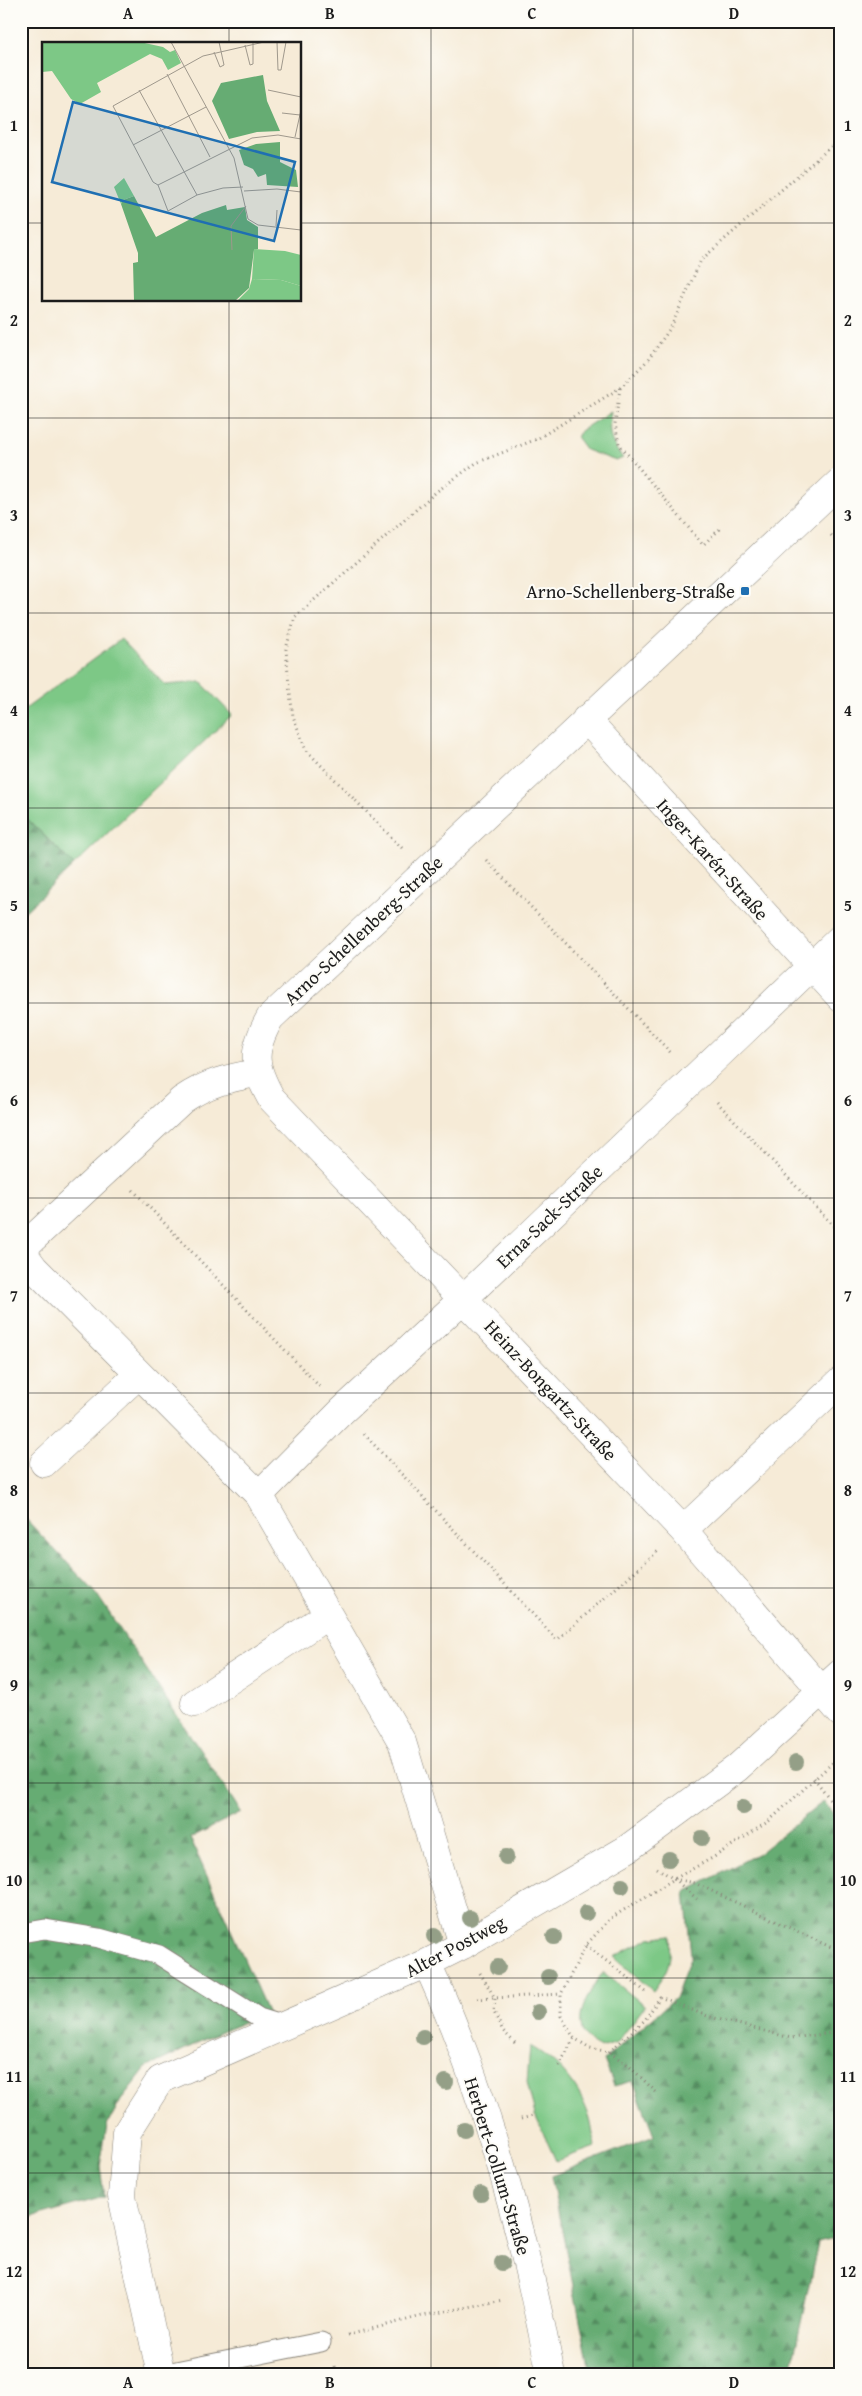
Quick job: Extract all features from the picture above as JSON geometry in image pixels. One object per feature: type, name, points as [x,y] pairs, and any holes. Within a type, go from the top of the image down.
[{"type":"street","name":"Arno-Schellenberg-Straße","points":[[257,1073],[256,1053],[259,1036],[270,1018],[841,481]]},
{"type":"street","name":"Inger-Karén-Straße","points":[[586,719],[810,967],[841,998]]},
{"type":"street","name":"Erna-Sack-Straße","points":[[259,1495],[342,1411],[464,1298],[841,938]]},
{"type":"street","name":"Heinz-Bongartz-Straße","points":[[257,1073],[271,1098],[464,1298],[683,1530],[832,1682],[841,1713]]},
{"type":"street","points":[[257,1073],[200,1087],[182,1100],[29,1242],[24,1253],[34,1268],[259,1495],[402,1742],[463,1944]]},
{"type":"street","points":[[44,1463],[139,1374]]},
{"type":"street","points":[[683,1530],[841,1382]]},
{"type":"street","points":[[195,1703],[328,1615]]},
{"type":"street","name":"Alter Postweg","points":[[161,2375],[122,2196],[127,2132],[160,2080],[427,1963],[627,1849],[737,1768],[832,1682]]},
{"type":"street","name":"Herbert-Collum-Straße","points":[[427,1963],[444,2000],[489,2128],[535,2293],[550,2375]]},
{"type":"lane","points":[[21,1933],[45,1929],[99,1938],[159,1954],[259,2018],[285,2026]]},
{"type":"lane","points":[[161,2375],[321,2342]]},
{"type":"path","points":[[425,872],[306,750],[293,716],[289,686],[286,649],[295,617],[436,492],[476,463],[537,439],[620,388],[648,360],[671,327],[701,260],[841,138]]},
{"type":"path","points":[[620,388],[615,424],[619,444],[703,545],[722,527]]},
{"type":"path","points":[[463,836],[841,1234]]},
{"type":"path","points":[[557,1640],[683,1530]]},
{"type":"path","points":[[656,2092],[628,2065],[609,2052],[590,2048],[574,2038],[560,2016],[561,1994],[586,1945],[611,1918],[714,1857],[769,1821],[841,1755]]},
{"type":"path","points":[[814,1778],[841,1814]]},
{"type":"path","points":[[627,1849],[674,1879],[697,1899]]},
{"type":"path","points":[[674,1879],[695,1883],[841,1952]]},
{"type":"path","points":[[463,1944],[495,1998],[494,2012],[503,2032],[516,2044]]},
{"type":"path","points":[[586,1945],[646,1992]]},
{"type":"path","points":[[444,2000],[561,1994]]},
{"type":"path","points":[[609,2052],[645,2020],[660,1997],[707,2016],[792,2038],[841,2032]]},
{"type":"path","points":[[559,2066],[574,2038]]},
{"type":"path","points":[[342,2337],[422,2316],[474,2306]]},
{"type":"green space","points":[[611,411],[612,441],[623,458],[616,461],[586,450],[577,438],[580,431]]},
{"type":"green space","points":[[121,639],[165,685],[201,682],[232,715],[74,865],[21,813],[21,712]]},
{"type":"green space","points":[[21,813],[74,865],[21,915]]},
{"type":"green space","points":[[21,1514],[96,1593],[241,1812],[190,1838],[268,2013],[223,2031],[146,2068],[123,2097],[107,2125],[100,2166],[104,2197],[21,2220]]},
{"type":"green space","points":[[824,1801],[841,1825],[841,2236],[818,2242],[790,2375],[591,2375],[551,2176],[654,2136],[633,2081],[614,2086],[604,2060],[675,1998],[691,1956],[685,1892],[759,1853]]},
{"type":"green space","points":[[670,1935],[670,1958],[663,1977],[653,1991],[614,1957],[650,1938]]},
{"type":"green space","points":[[603,1972],[645,2006],[617,2043],[601,2048],[590,2041],[583,2032],[581,2023],[585,2002]]},
{"type":"green space","points":[[530,2046],[557,2066],[578,2092],[589,2117],[595,2147],[556,2161],[535,2115],[527,2082]]},
{"type":"place","name":"Arno-Schellenberg-Straße","points":[[745,591]]}]
